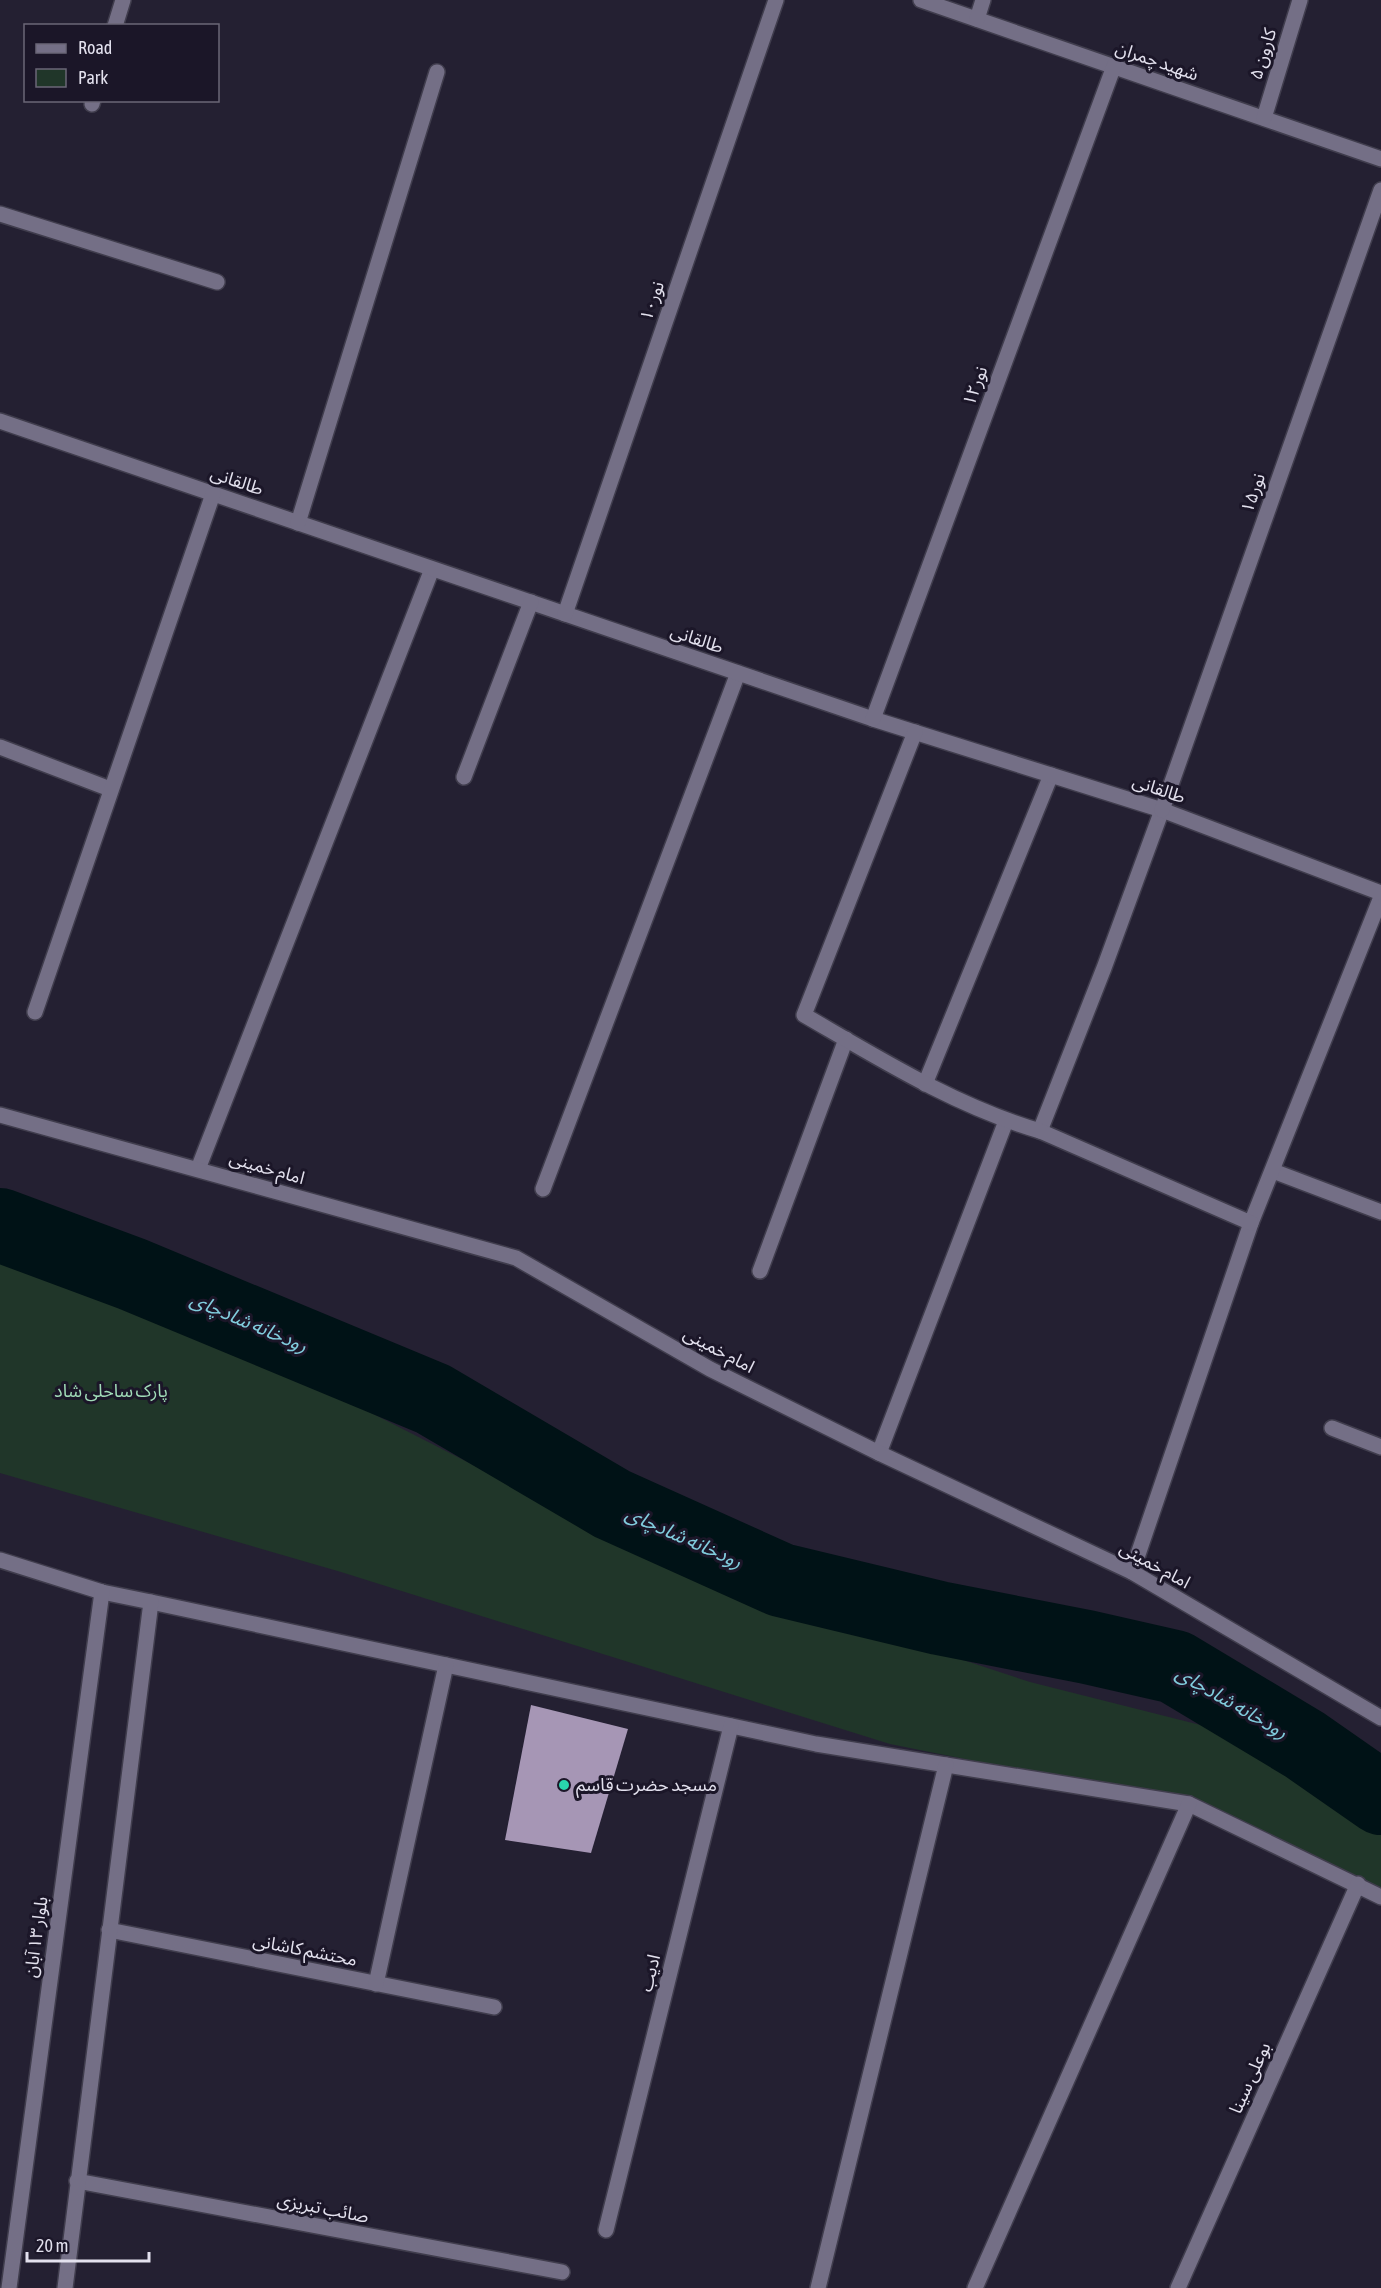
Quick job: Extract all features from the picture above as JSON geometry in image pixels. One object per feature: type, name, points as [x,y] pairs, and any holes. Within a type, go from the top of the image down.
[{"type":"street","points":[[116,24],[123,0]]},
{"type":"street","name":"نور۱۰","points":[[565,614],[776,0]]},
{"type":"street","name":"شهید چمران","points":[[921,0],[1381,159]]},
{"type":"street","points":[[977,19],[983,0]]},
{"type":"street","name":"کارون ۵","points":[[1264,118],[1300,0]]},
{"type":"street","name":"نور۱۲","points":[[873,719],[1114,66]]},
{"type":"street","points":[[298,523],[437,72]]},
{"type":"street","name":"نور۱۵","points":[[1040,1131],[1104,968],[1162,810],[1381,190]]},
{"type":"street","points":[[0,214],[217,282]]},
{"type":"street","name":"طالقانی","points":[[0,421],[873,719],[1162,810],[1381,895]]},
{"type":"street","points":[[35,1011],[213,494]]},
{"type":"street","points":[[198,1169],[432,569]]},
{"type":"street","points":[[464,777],[531,602]]},
{"type":"street","points":[[543,1189],[738,673]]},
{"type":"street","points":[[915,732],[804,1015],[925,1084],[1006,1121],[1040,1131],[1251,1223]]},
{"type":"street","points":[[0,747],[110,789]]},
{"type":"street","points":[[925,1084],[1051,775]]},
{"type":"street","points":[[1132,1572],[1251,1223],[1381,895]]},
{"type":"street","points":[[760,1271],[846,1039]]},
{"type":"street","name":"امام خمینی","points":[[0,1115],[516,1258],[710,1368],[879,1453],[1132,1572],[1381,1718]]},
{"type":"street","points":[[879,1453],[1006,1121]]},
{"type":"street","points":[[1273,1171],[1381,1212]]},
{"type":"street","points":[[1332,1428],[1381,1447]]},
{"type":"street","points":[[0,1560],[102,1592],[816,1744],[1189,1804],[1381,1897]]},
{"type":"street","name":"بلوار ۱۳ آبان","points":[[9,2288],[102,1592]]},
{"type":"street","points":[[64,2288],[151,1602]]},
{"type":"street","points":[[376,1984],[446,1665]]},
{"type":"street","name":"ادیب","points":[[606,2230],[731,1726]]},
{"type":"street","points":[[818,2288],[946,1765]]},
{"type":"street","points":[[975,2288],[1189,1804]]},
{"type":"street","name":"بوعلی سینا","points":[[1178,2288],[1358,1884]]},
{"type":"street","name":"محتشم کاشانی","points":[[109,1930],[494,2007]]},
{"type":"street","name":"صائب تبریزی","points":[[77,2181],[562,2272]]},
{"type":"green space","name":"پارک ساحلی شاد","points":[[0,1229],[22,1232],[132,1274],[293,1373],[542,1500],[844,1621],[1030,1682],[1252,1738],[1381,1812],[1381,1894],[1189,1804],[890,1744],[341,1572],[0,1473]]},
{"type":"building","name":"مسجد حضرت قاسم","points":[[531,1705],[628,1729],[591,1853],[505,1840]]},
{"type":"waterway","name":"رودخانه شادچای","points":[[0,1225],[132,1274],[433,1399],[612,1504],[781,1580],[939,1618],[1175,1667],[1305,1745],[1381,1798]]},
{"type":"place","name":"مسجد حضرت قاسم","points":[[564,1785]]}]
